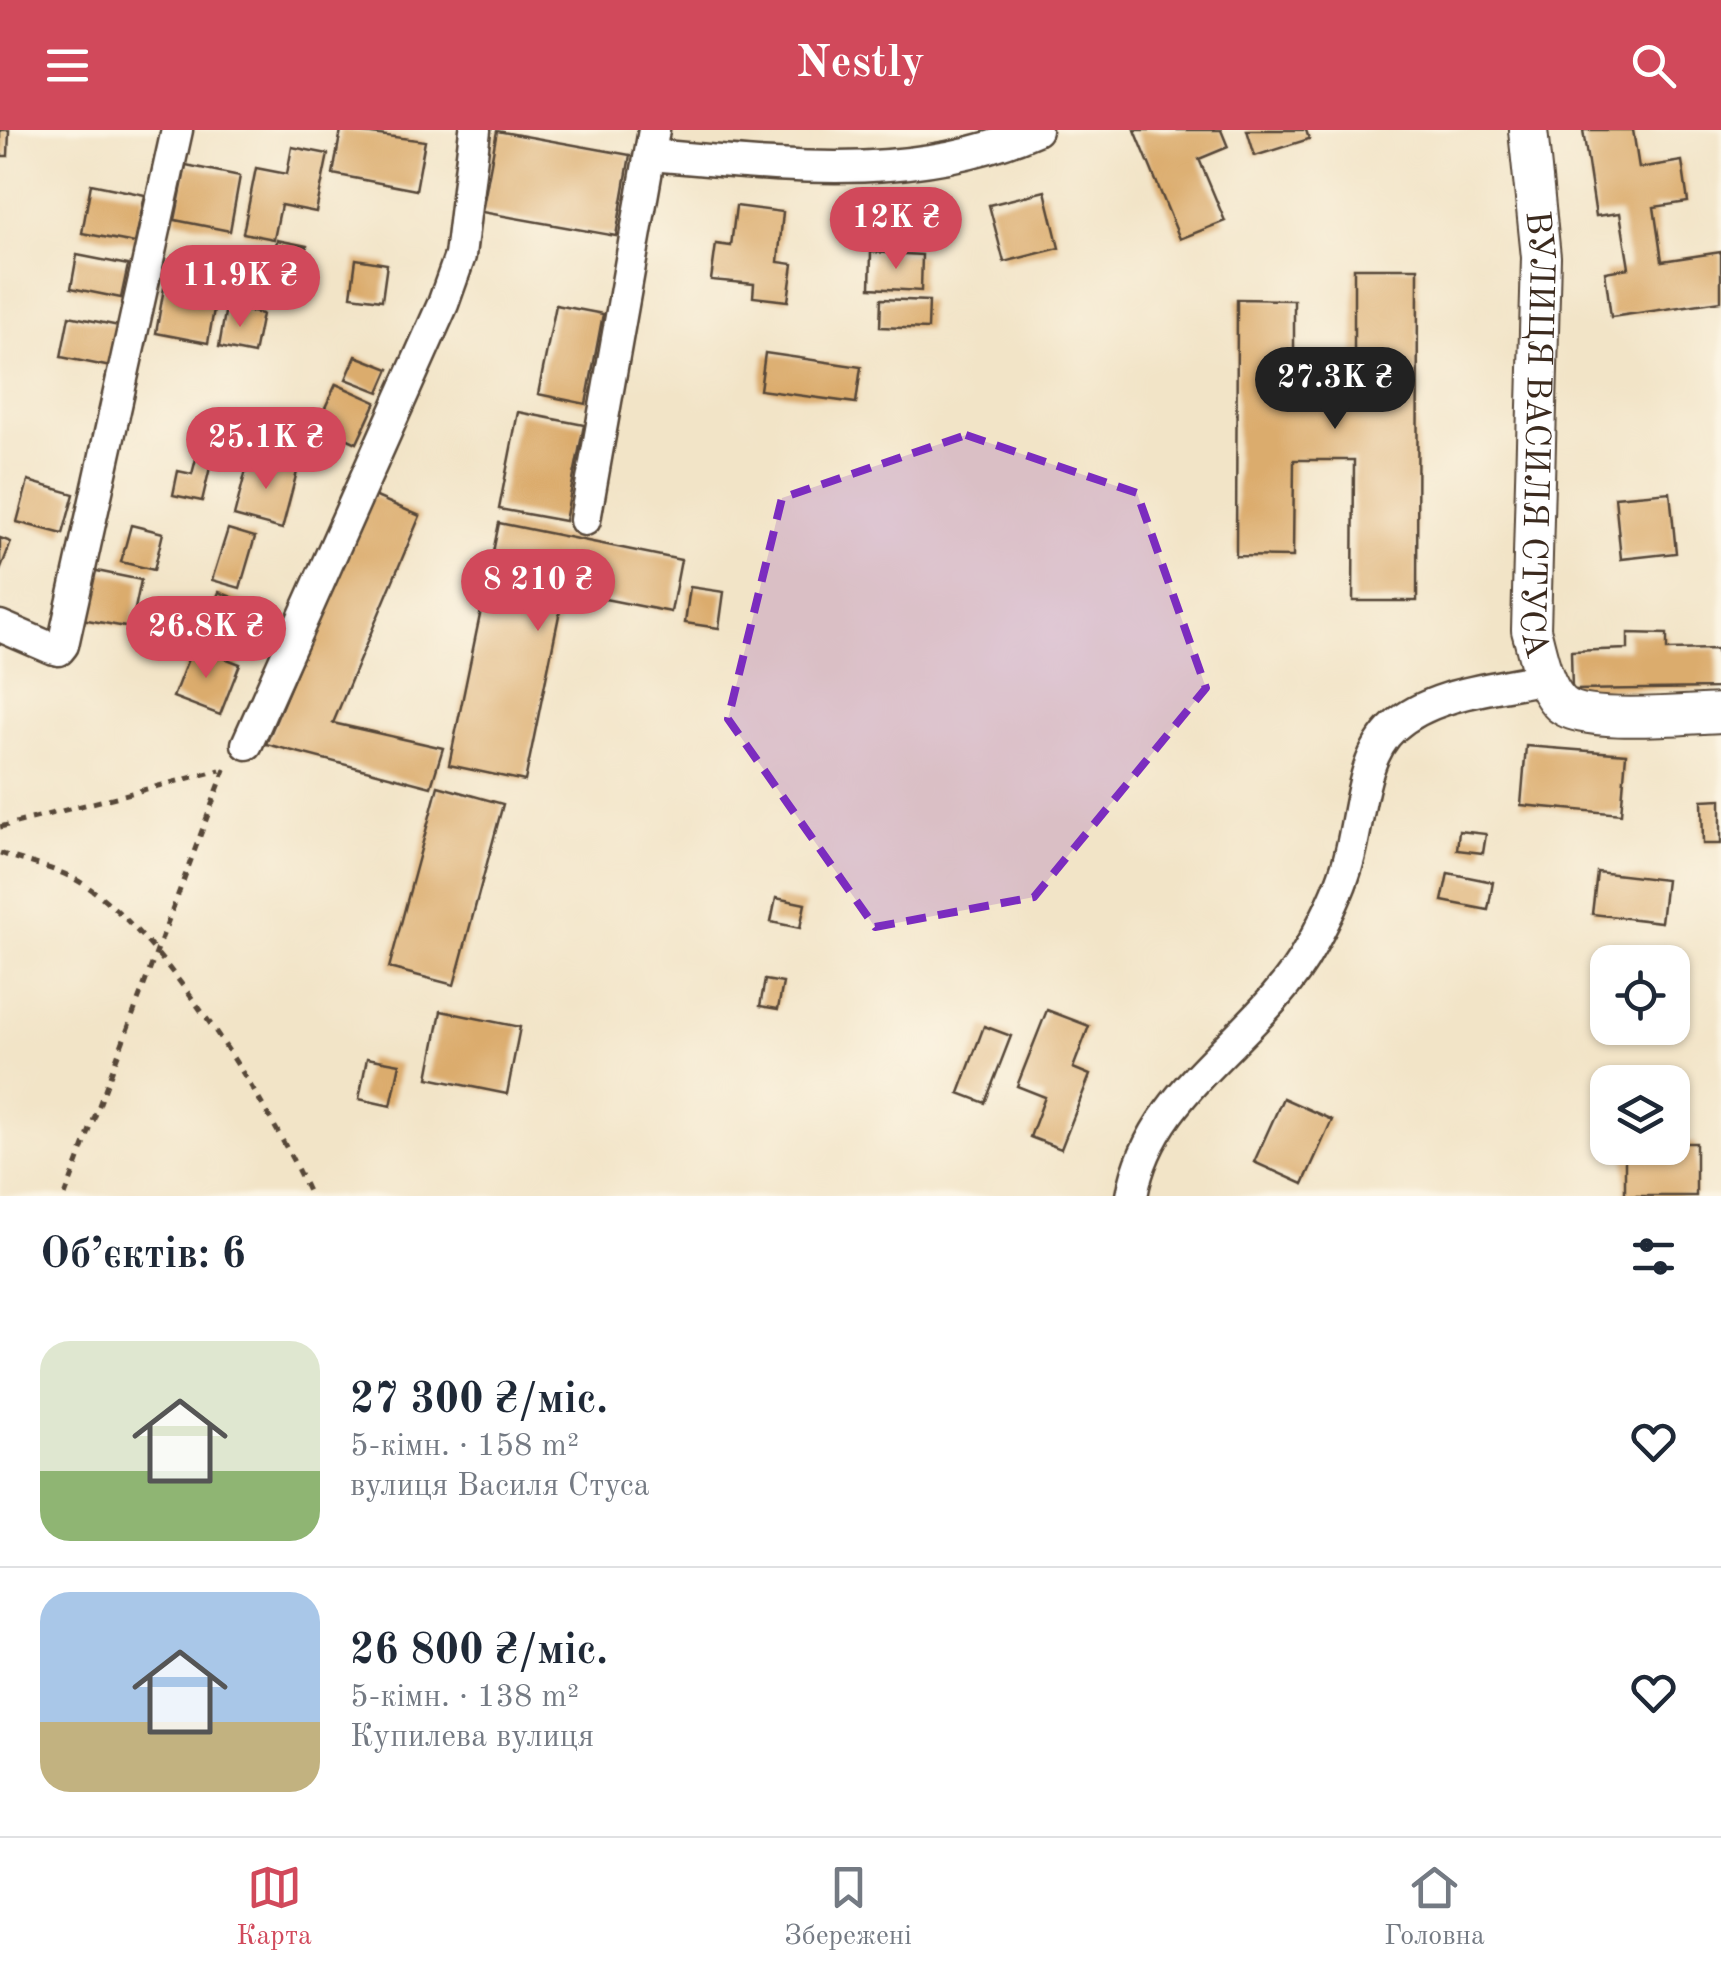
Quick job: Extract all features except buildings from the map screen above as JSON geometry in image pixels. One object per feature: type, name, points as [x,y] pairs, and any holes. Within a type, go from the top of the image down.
[{"type":"street","points":[[0,626],[51,648],[60,650],[63,645],[177,130]]},
{"type":"street","points":[[247,744],[443,304],[460,256],[475,130]]},
{"type":"street","points":[[584,520],[652,142],[808,168],[900,166],[992,149],[1036,130]]},
{"type":"street","name":"ВУЛИЦЯ ВАСИЛЯ СТУСА","points":[[1528,130],[1542,257],[1531,630],[1544,678]]},
{"type":"street","points":[[1132,1196],[1136,1175],[1164,1112],[1255,1019],[1310,949],[1346,871],[1376,748],[1394,726],[1430,703],[1544,678],[1560,705],[1582,714],[1721,713]]},
{"type":"path","points":[[65,1196],[221,770],[247,744]]},
{"type":"path","points":[[0,827],[221,770]]},
{"type":"path","points":[[0,853],[80,882],[156,948],[291,1150],[310,1196]]},
{"type":"highlighted area","points":[[966,435],[1137,493],[1206,688],[1034,897],[875,927],[728,719],[782,498]]}]
